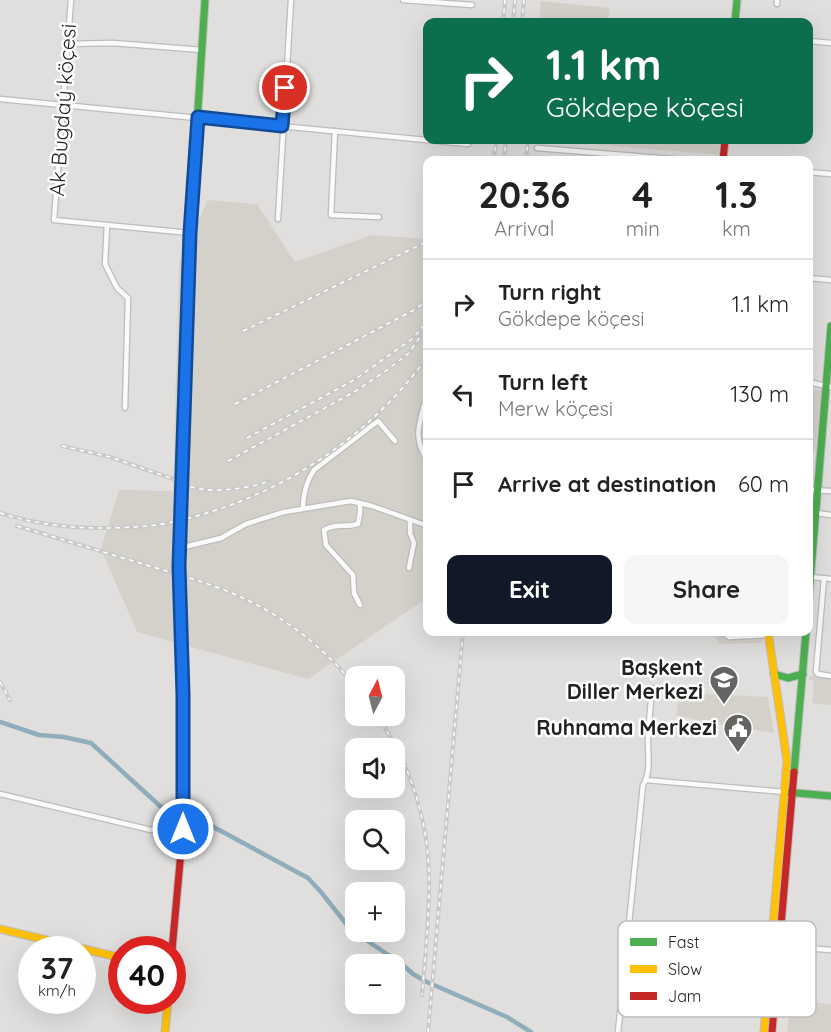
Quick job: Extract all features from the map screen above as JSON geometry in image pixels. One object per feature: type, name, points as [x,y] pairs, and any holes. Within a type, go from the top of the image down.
[{"type":"street","name":"Ak Bugdaý köçesi","points":[[71,0],[54,220],[107,225]]},
{"type":"street","points":[[173,936],[183,823],[183,695],[179,566],[190,233],[205,0]]},
{"type":"street","points":[[278,219],[291,0]]},
{"type":"street","points":[[403,0],[472,5]]},
{"type":"street","points":[[735,18],[737,0]]},
{"type":"street","points":[[813,41],[831,43]]},
{"type":"street","points":[[68,44],[113,43],[202,50]]},
{"type":"street","points":[[1,99],[423,139]]},
{"type":"street","points":[[334,130],[331,215],[379,217]]},
{"type":"street","points":[[537,148],[639,156]]},
{"type":"street","points":[[813,172],[831,174]]},
{"type":"street","points":[[125,408],[128,298],[117,288],[105,264],[107,225],[190,233]]},
{"type":"street","points":[[813,278],[831,280]]},
{"type":"street","points":[[813,551],[829,386],[831,326]]},
{"type":"street","points":[[813,383],[829,386]]},
{"type":"street","points":[[423,410],[418,437],[423,453]]},
{"type":"street","points":[[303,508],[305,487],[314,470],[378,421],[395,441]]},
{"type":"street","points":[[813,490],[831,491]]},
{"type":"street","points":[[180,548],[221,538],[246,524],[284,512],[351,501],[423,524]]},
{"type":"street","points":[[360,503],[358,524],[331,526],[324,530],[326,545],[353,575],[354,593],[360,605]]},
{"type":"street","points":[[816,513],[831,515]]},
{"type":"street","points":[[409,568],[414,543],[410,533],[410,520]]},
{"type":"street","points":[[813,577],[831,579]]},
{"type":"street","points":[[824,578],[816,672],[831,676]]},
{"type":"street","points":[[768,636],[786,750],[789,792]]},
{"type":"street","points":[[778,921],[806,636]]},
{"type":"street","points":[[774,674],[791,679],[803,674]]},
{"type":"street","points":[[629,921],[643,785],[650,759],[648,743],[652,688]]},
{"type":"street","points":[[646,780],[831,796]]},
{"type":"street","points":[[0,794],[151,830],[155,830],[164,822],[183,823]]},
{"type":"street","points":[[0,928],[108,955]]},
{"type":"street","points":[[816,949],[831,950]]},
{"type":"street","points":[[165,1032],[167,1014]]},
{"type":"street","points":[[618,1032],[619,1017]]},
{"type":"street","points":[[765,1032],[767,1017]]},
{"type":"street","points":[[772,1032],[773,1017]]},
{"type":"shaded area","points":[[541,1],[610,8],[609,18],[539,18]]},
{"type":"shaded area","points":[[594,144],[719,144],[718,155]]},
{"type":"shaded area","points":[[208,200],[257,204],[295,262],[372,235],[423,239],[423,601],[308,679],[137,632],[101,549],[119,490],[173,491],[179,263]]},
{"type":"shaded area","points":[[813,388],[823,391],[813,453]]},
{"type":"shaded area","points":[[714,636],[762,636],[763,643],[720,644]]},
{"type":"shaded area","points":[[809,676],[831,678],[831,705],[812,703],[814,681],[809,680]]},
{"type":"shaded area","name":"Başkent Diller Merkezi","points":[[680,693],[768,697],[774,733],[676,715]]},
{"type":"shaded area","points":[[816,1002],[831,1004],[831,1032],[787,1032],[789,1017],[816,1017]]},
{"type":"waterway","points":[[0,722],[39,735],[64,737],[91,743],[171,816],[195,817],[308,878],[347,925],[413,974],[507,1017],[531,1032]]},
{"type":"railway","points":[[503,18],[505,0]]},
{"type":"railway","points":[[513,18],[515,0]]},
{"type":"railway","points":[[522,18],[524,0]]},
{"type":"railway","points":[[494,156],[496,144]]},
{"type":"railway","points":[[504,156],[506,144]]},
{"type":"railway","points":[[526,156],[528,144]]},
{"type":"railway","points":[[243,331],[423,243]]},
{"type":"railway","points":[[235,404],[423,304]]},
{"type":"railway","points":[[247,438],[354,380],[412,339],[423,327]]},
{"type":"railway","points":[[228,461],[354,392],[409,353],[422,334]]},
{"type":"railway","points":[[0,513],[49,524],[109,528],[161,524],[217,510],[287,480],[350,438],[378,413],[423,362]]},
{"type":"railway","points":[[62,446],[110,457],[200,489],[237,489],[269,481]]},
{"type":"railway","points":[[17,526],[193,579],[245,599],[291,626],[319,648],[345,674]]},
{"type":"railway","points":[[428,1032],[463,636]]},
{"type":"railway","points":[[0,682],[10,700]]},
{"type":"railway","points":[[383,726],[409,775],[426,840],[429,899],[422,995]]},
{"type":"traffic: fast","points":[[188,294],[205,0]]},
{"type":"traffic: fast","points":[[735,18],[737,0]]},
{"type":"traffic: fast","points":[[813,546],[831,326]]},
{"type":"traffic: fast","points":[[179,566],[179,582]]},
{"type":"traffic: fast","points":[[794,772],[806,636]]},
{"type":"traffic: fast","points":[[774,674],[788,678],[803,674]]},
{"type":"traffic: fast","points":[[785,792],[831,796]]},
{"type":"traffic: slow","points":[[769,636],[787,761],[773,921]]},
{"type":"traffic: slow","points":[[0,929],[108,955]]},
{"type":"traffic: slow","points":[[165,1032],[167,1014]]},
{"type":"traffic: slow","points":[[764,1032],[765,1017]]},
{"type":"traffic: jam","points":[[723,156],[725,144]]},
{"type":"traffic: jam","points":[[179,566],[188,294]]},
{"type":"traffic: jam","points":[[173,936],[183,829],[183,695],[179,582]]},
{"type":"traffic: jam","points":[[781,921],[794,772]]},
{"type":"traffic: jam","points":[[772,1032],[773,1017]]},
{"type":"place","name":"Başkent Diller Merkezi","points":[[724,706]]},
{"type":"place","name":"Ruhnama Merkezi","points":[[738,754]]},
{"type":"route","points":[[183,829],[183,695],[179,566],[190,233],[198,117],[282,126],[285,88]]}]
